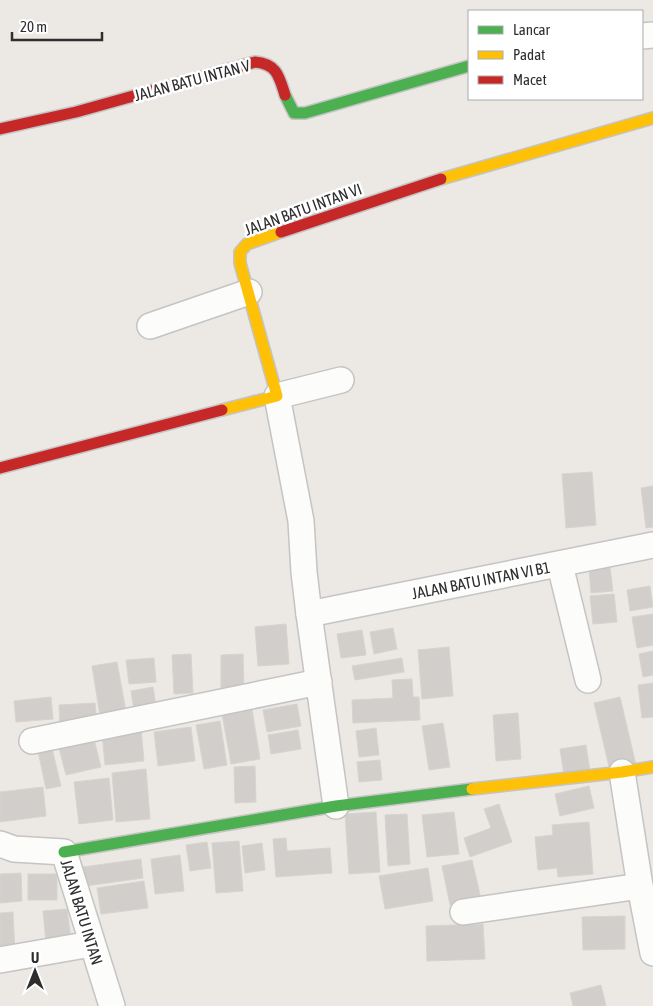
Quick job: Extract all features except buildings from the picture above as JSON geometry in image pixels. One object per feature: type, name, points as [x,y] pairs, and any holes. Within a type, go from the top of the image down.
[{"type":"street","name":"JALAN BATU INTAN V","points":[[0,129],[76,112],[254,62],[265,62],[276,69],[288,107],[294,113],[305,113],[468,66]]},
{"type":"street","name":"JALAN BATU INTAN VI","points":[[277,396],[240,263],[240,252],[247,244],[454,174],[653,118]]},
{"type":"street","points":[[150,326],[249,292]]},
{"type":"street","points":[[0,468],[341,380]]},
{"type":"street","points":[[277,396],[301,521],[309,614],[336,806]]},
{"type":"street","name":"JALAN BATU INTAN VI B1","points":[[309,614],[653,545]]},
{"type":"street","points":[[560,565],[588,680]]},
{"type":"street","points":[[32,742],[319,682]]},
{"type":"street","points":[[64,852],[336,806],[622,772],[653,766]]},
{"type":"street","points":[[622,772],[652,948]]},
{"type":"street","name":"JALAN BATU INTAN","points":[[0,844],[14,849],[64,852],[91,944],[112,1006]]},
{"type":"street","points":[[463,912],[640,886]]},
{"type":"street","points":[[0,960],[91,944]]},
{"type":"traffic: fast","points":[[285,95],[294,113],[305,113],[468,66]]},
{"type":"traffic: fast","points":[[64,852],[336,806],[472,789]]},
{"type":"traffic: slow","points":[[441,179],[653,118]]},
{"type":"traffic: slow","points":[[222,410],[277,396],[240,263],[240,252],[247,244],[281,232]]},
{"type":"traffic: slow","points":[[472,789],[653,767]]},
{"type":"traffic: jam","points":[[0,129],[76,112],[255,62],[273,68],[279,77],[285,95]]},
{"type":"traffic: jam","points":[[281,232],[441,179]]},
{"type":"traffic: jam","points":[[0,468],[222,410]]}]
